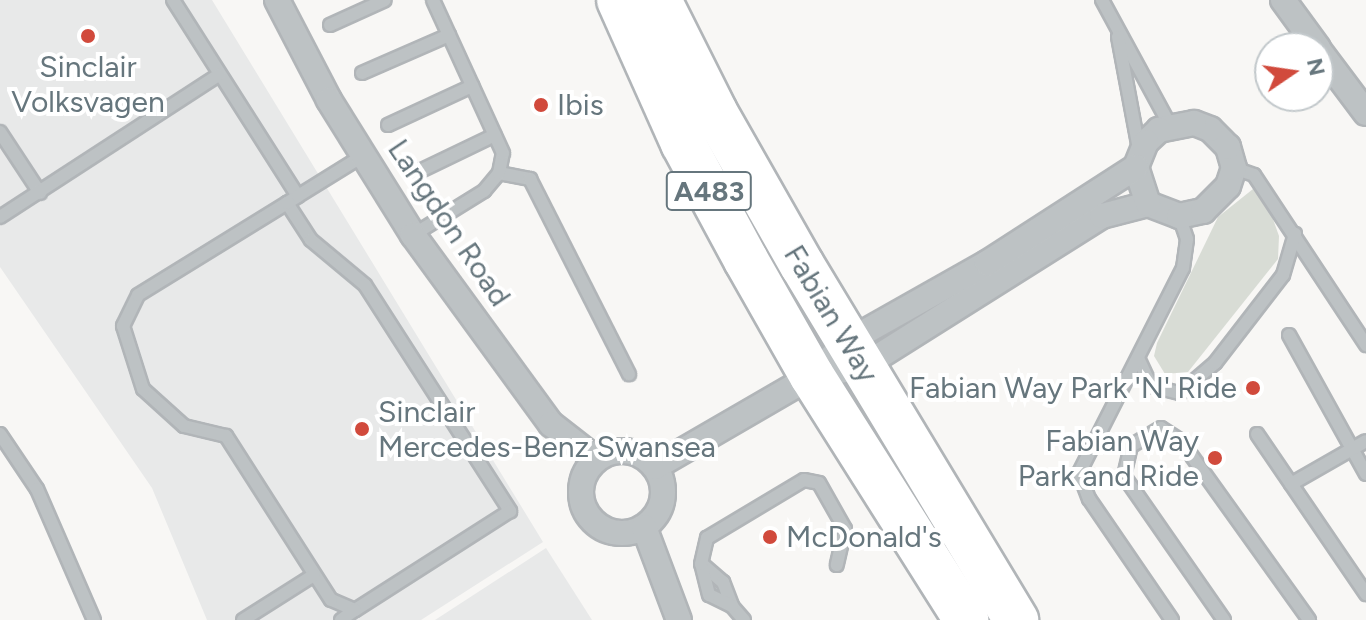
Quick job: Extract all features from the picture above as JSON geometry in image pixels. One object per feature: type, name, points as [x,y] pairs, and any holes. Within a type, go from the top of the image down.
[{"type":"highway","name":"Fabian Way","points":[[619,0],[683,143],[812,376],[966,620]]},
{"type":"highway","name":"Fabian Way","points":[[659,0],[715,112],[854,355],[1016,620]]},
{"type":"street","name":"Langdon Road","points":[[277,0],[413,235],[551,424],[596,459]]},
{"type":"street","points":[[1283,0],[1306,32]]},
{"type":"street","points":[[1334,70],[1366,113]]},
{"type":"street","points":[[655,467],[812,376],[854,355],[1102,216],[1148,204],[1179,216],[1203,211],[1218,201],[1234,168],[1228,147],[1210,129],[1194,123],[1170,125],[1146,142],[1138,161],[854,355]]},
{"type":"street","points":[[1138,161],[1148,204]]},
{"type":"street","points":[[621,450],[634,452],[655,467],[664,493],[654,518],[644,527],[617,533],[593,521],[581,496],[582,482],[596,459],[621,450]]},
{"type":"street","points":[[644,527],[679,620]]},
{"type":"lane","points":[[173,0],[292,200],[311,240],[365,285],[510,511],[341,620]]},
{"type":"lane","points":[[330,25],[385,0]]},
{"type":"lane","points":[[413,235],[484,191],[499,173],[503,153],[433,0]]},
{"type":"lane","points":[[1102,0],[1170,125]]},
{"type":"lane","points":[[1117,30],[1138,161]]},
{"type":"lane","points":[[362,73],[449,35]]},
{"type":"lane","points":[[0,217],[219,75]]},
{"type":"lane","points":[[388,125],[472,86]]},
{"type":"lane","points":[[0,132],[40,193]]},
{"type":"lane","points":[[418,172],[495,135]]},
{"type":"lane","points":[[355,610],[331,600],[226,436],[184,426],[143,389],[123,326],[138,295],[364,155]]},
{"type":"lane","points":[[1234,168],[1254,175],[1366,345]]},
{"type":"lane","points":[[499,173],[530,179],[629,374]]},
{"type":"lane","points":[[1172,620],[1089,499],[1079,473],[1183,268],[1187,239],[1179,216]]},
{"type":"lane","points":[[1138,358],[1151,386],[1180,393],[1215,363],[1283,275],[1295,234]]},
{"type":"lane","points":[[1289,335],[1366,474]]},
{"type":"lane","points":[[1224,620],[1124,476],[1131,446],[1161,428],[1181,441],[1309,620]]},
{"type":"lane","points":[[0,434],[37,489],[94,620]]},
{"type":"lane","points":[[1257,434],[1366,594]]},
{"type":"lane","points":[[1291,484],[1366,441]]},
{"type":"lane","points":[[744,620],[732,606],[709,595],[701,564],[707,538],[804,480],[819,483],[845,529],[837,565]]},
{"type":"lane","points":[[243,620],[314,575]]},
{"type":"shaded area","points":[[0,0],[212,0],[543,542],[421,620],[207,620],[152,488],[0,267]]},
{"type":"shaded area","points":[[1253,189],[1269,208],[1279,236],[1278,259],[1188,372],[1165,374],[1154,356],[1157,343],[1218,217]]},
{"type":"shaded area","points":[[546,548],[592,620],[435,620]]},
{"type":"place","name":"Sinclair Volksvagen","points":[[88,36]]},
{"type":"place","name":"Ibis","points":[[541,105]]},
{"type":"place","name":"Fabian Way Park 'N' Ride","points":[[1253,388]]},
{"type":"place","name":"Sinclair Mercedes-Benz Swansea","points":[[362,429]]},
{"type":"place","name":"Fabian Way Park and Ride","points":[[1215,458]]},
{"type":"place","name":"McDonald's","points":[[770,537]]}]
